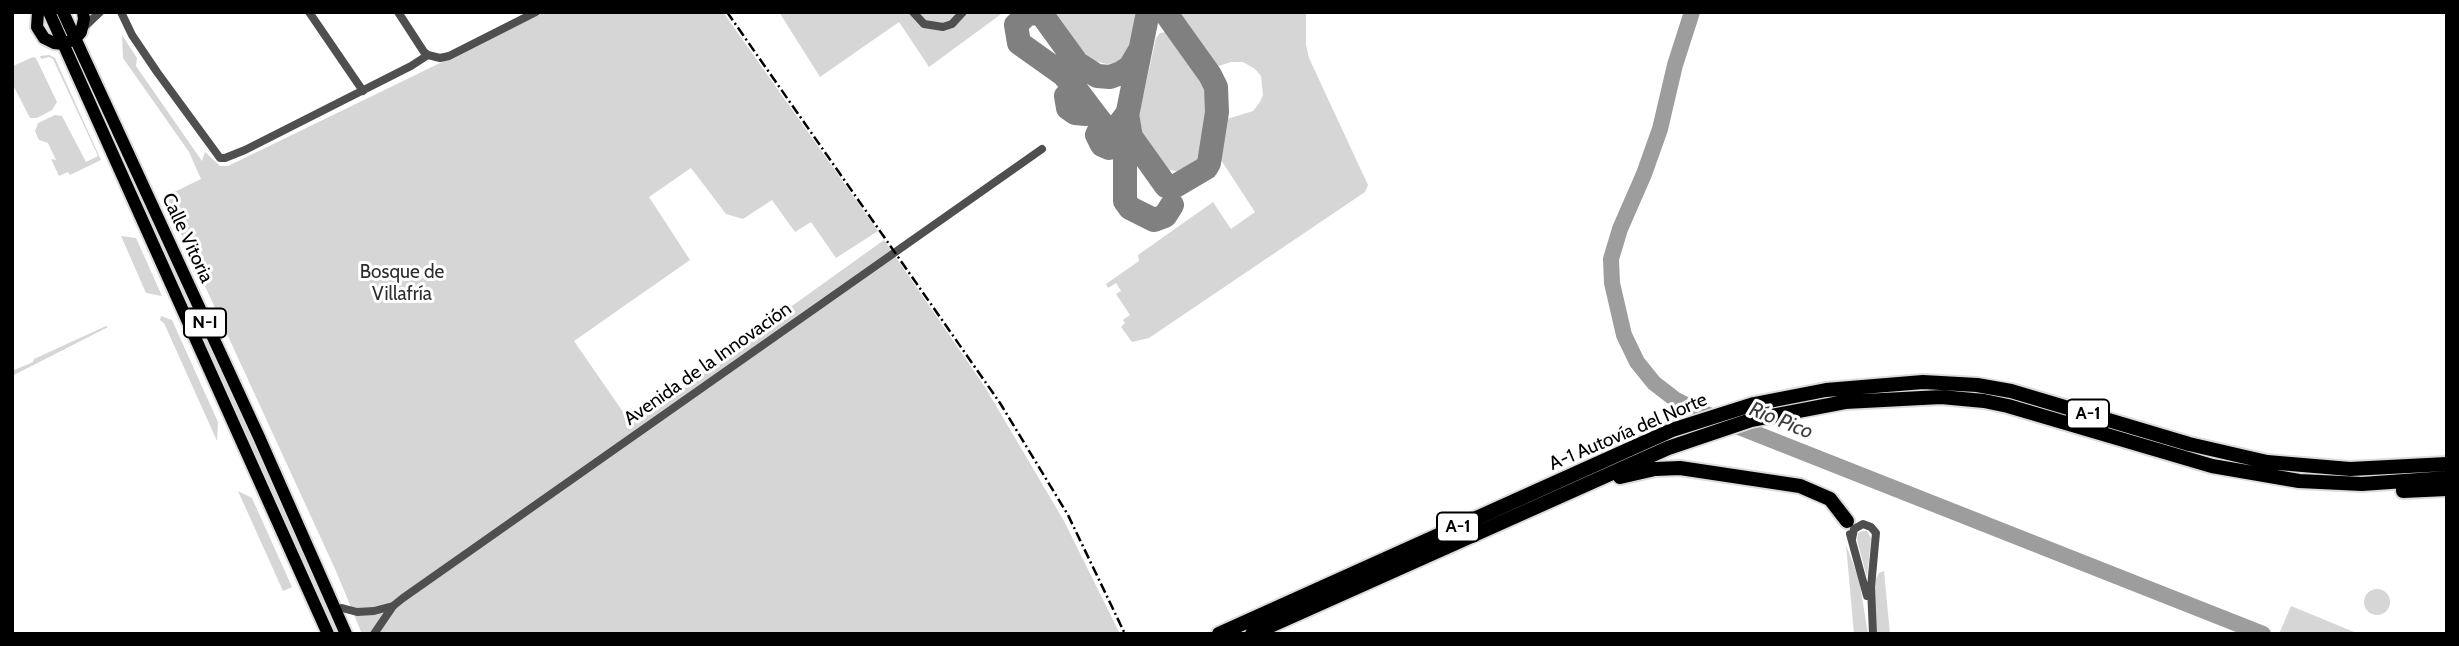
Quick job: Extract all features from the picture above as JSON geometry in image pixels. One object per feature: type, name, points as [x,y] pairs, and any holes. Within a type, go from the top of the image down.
[{"type":"highway","points":[[38,12],[36,23],[39,32],[48,41],[73,37],[83,12]]},
{"type":"highway","name":"N-I","points":[[50,12],[73,37]]},
{"type":"highway","name":"Calle Vitoria","points":[[62,12],[328,634]]},
{"type":"highway","name":"Calle Vitoria","points":[[73,37],[258,437],[345,634]]},
{"type":"highway","name":"A-1 Autovía del Norte","points":[[1219,634],[1672,430],[1729,411],[1826,390],[1892,384],[1954,383],[2011,391],[2189,444],[2252,459],[2350,469],[2447,464]]},
{"type":"highway","name":"A-1 Autovía del Norte","points":[[1252,634],[1642,459],[1718,429],[1810,407],[1880,399],[1968,399],[2008,406],[2212,466],[2276,478],[2335,484],[2447,478]]},
{"type":"highway","points":[[2350,469],[2447,456]]},
{"type":"highway","points":[[1427,555],[1463,546],[1614,479],[1667,468],[1800,486],[1830,499],[1847,521]]},
{"type":"highway","points":[[2335,484],[2374,491],[2447,489]]},
{"type":"street","points":[[73,37],[100,12]]},
{"type":"street","points":[[121,12],[132,35],[157,72],[220,158],[233,156],[428,55]]},
{"type":"street","points":[[309,12],[363,90]]},
{"type":"street","points":[[397,12],[428,55],[435,57],[449,56],[536,12]]},
{"type":"street","points":[[913,12],[924,24],[933,27],[952,24],[963,12]]},
{"type":"street","name":"Avenida de la Innovación","points":[[342,608],[357,612],[393,606],[1042,149]]},
{"type":"street","points":[[1847,521],[1870,609],[1873,634]]},
{"type":"street","points":[[1852,539],[1854,529],[1858,526],[1867,525],[1876,533],[1870,609]]},
{"type":"street","name":"Avenida de la Innovación","points":[[374,634],[393,606]]},
{"type":"green space","name":"Bosque de Villafría","points":[[545,12],[723,12],[878,231],[836,258],[811,222],[795,232],[772,200],[743,219],[726,214],[691,168],[649,197],[690,260],[574,341],[630,422],[884,240],[985,387],[1064,521],[1120,634],[362,634],[336,571],[164,197],[201,179],[189,152],[123,58],[122,35],[137,58],[136,66],[202,161],[205,152],[220,166],[228,166]]},
{"type":"green space","points":[[779,12],[1004,12],[929,67],[899,22],[820,77]]},
{"type":"green space","points":[[1055,12],[1137,12],[1126,56],[1117,63],[1094,61],[1082,51]]},
{"type":"green space","points":[[1176,12],[1306,12],[1306,45],[1309,58],[1368,185],[1365,192],[1149,338],[1132,342],[1121,327],[1125,323],[1123,320],[1130,315],[1116,294],[1121,291],[1116,283],[1108,288],[1106,284],[1139,261],[1138,255],[1213,202],[1231,229],[1255,212],[1219,157],[1227,119],[1253,111],[1260,102],[1263,95],[1261,76],[1243,62],[1219,66],[1213,63]]},
{"type":"green space","points":[[1160,33],[1171,34],[1205,82],[1210,101],[1201,157],[1180,172],[1166,169],[1143,136],[1139,115],[1156,38]]},
{"type":"green space","points":[[49,55],[55,58],[101,160],[70,175],[68,172],[59,176],[51,159],[56,160],[48,143],[39,140],[35,131],[38,123],[55,115],[62,116],[86,162],[98,156],[53,59],[41,59],[40,56]]},
{"type":"green space","points":[[36,58],[57,102],[52,110],[37,118],[30,118],[12,83],[13,66]]},
{"type":"green space","points":[[121,236],[136,238],[162,296],[146,293]]},
{"type":"green space","points":[[193,311],[282,503],[339,634],[334,634]]},
{"type":"green space","points":[[161,316],[172,320],[218,422],[217,441],[164,323],[160,320]]},
{"type":"green space","points":[[108,327],[12,376],[12,371],[33,362],[34,359]]},
{"type":"green space","points":[[238,491],[252,498],[292,587],[283,591]]},
{"type":"green space","points":[[1867,531],[1871,538],[1867,578],[1857,540],[1858,533]]},
{"type":"green space","points":[[1846,545],[1859,579],[1868,634],[1854,634]]},
{"type":"green space","points":[[1884,571],[1890,634],[1877,634],[1875,580],[1879,573]]},
{"type":"green space","points":[[2377,589],[2386,593],[2390,602],[2386,611],[2377,615],[2368,611],[2364,602],[2368,593]]},
{"type":"green space","points":[[2291,606],[2359,634],[2279,634]]},
{"type":"waterway","name":"Río Pico","points":[[1692,12],[1675,65],[1660,129],[1620,229],[1611,259],[1612,283],[1624,335],[1637,362],[1654,383],[1676,400],[1696,410],[2263,634]]},
{"type":"taxiway","points":[[1148,12],[1125,126],[1125,201],[1130,208],[1154,220],[1165,216],[1172,205]]},
{"type":"taxiway","points":[[1127,114],[1131,137],[1166,186],[1172,188],[1206,168],[1217,112],[1216,87],[1165,12]]},
{"type":"taxiway","points":[[1127,114],[1117,127],[1103,125],[1064,75],[1019,43],[1016,25],[1027,14],[1036,13],[1043,16],[1077,63],[1097,76],[1110,77],[1121,73],[1130,67],[1140,50]]},
{"type":"taxiway","points":[[1086,114],[1075,113],[1068,108],[1066,96],[1075,88],[1102,124],[1097,135],[1102,145],[1109,148],[1116,146],[1122,140],[1125,126]]},
{"type":"railway","points":[[727,12],[1000,403],[1068,515],[1125,634]]}]
